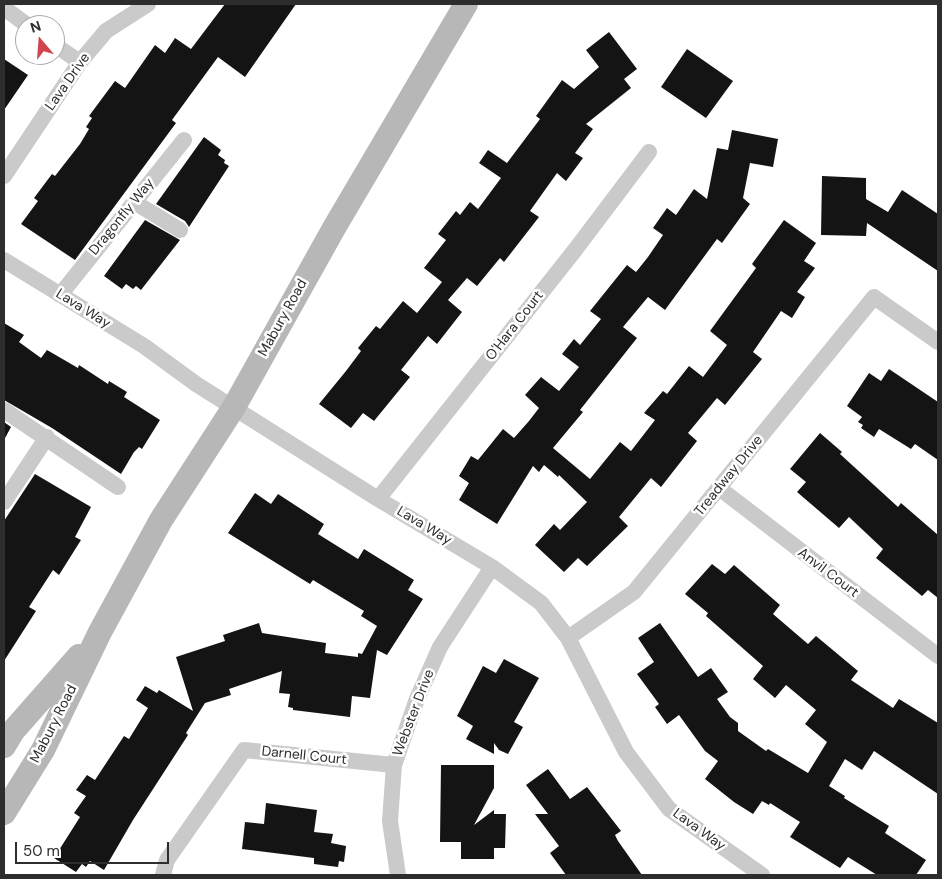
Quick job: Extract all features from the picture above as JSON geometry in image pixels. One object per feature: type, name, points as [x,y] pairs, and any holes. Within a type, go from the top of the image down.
[{"type":"main road","name":"Mabury Road","points":[[4,812],[43,750],[100,632],[161,520],[234,407],[334,228],[466,4]]},
{"type":"main road","name":"Mabury Road","points":[[4,746],[13,732],[100,632]]},
{"type":"street","name":"Lava Drive","points":[[6,166],[80,62],[106,31],[148,4]]},
{"type":"street","points":[[4,8],[15,16]]},
{"type":"street","points":[[65,52],[80,62]]},
{"type":"street","name":"Dragonfly Way","points":[[60,294],[184,140]]},
{"type":"street","name":"O'Hara Court","points":[[378,499],[569,258],[649,152]]},
{"type":"street","points":[[134,202],[180,230]]},
{"type":"street","name":"Lava Way","points":[[4,260],[144,346],[196,384],[378,499],[492,566],[541,603],[568,638],[626,752],[669,808],[762,875]]},
{"type":"street","name":"Treadway Drive","points":[[568,638],[634,592],[874,297],[938,342]]},
{"type":"street","points":[[4,410],[47,437],[118,487]]},
{"type":"street","points":[[4,502],[47,437]]},
{"type":"street","name":"Anvil Court","points":[[719,488],[938,656]]},
{"type":"street","name":"Webster Drive","points":[[398,875],[390,821],[394,765],[416,699],[440,647],[492,566]]},
{"type":"street","name":"Darnell Court","points":[[164,875],[168,860],[244,750],[394,765]]},
{"type":"building","points":[[225,4],[296,4],[245,77],[218,57],[172,120],[176,123],[75,260],[21,224],[38,201],[34,198],[52,174],[55,176],[80,144],[89,129],[86,127],[92,118],[89,116],[115,81],[125,88],[155,45],[165,53],[175,38],[191,49]]},
{"type":"building","points":[[609,32],[637,69],[624,79],[631,88],[586,124],[593,129],[575,153],[583,158],[566,181],[557,173],[530,211],[539,217],[504,262],[500,258],[477,286],[467,278],[448,300],[462,312],[437,344],[428,336],[401,370],[410,377],[374,421],[363,413],[351,428],[319,404],[361,351],[358,348],[376,326],[380,329],[403,301],[417,313],[442,282],[424,268],[446,240],[438,234],[456,211],[460,215],[470,202],[478,209],[501,178],[479,163],[488,150],[507,163],[540,119],[536,116],[562,80],[574,89],[599,67],[586,50]]},
{"type":"building","points":[[687,49],[733,81],[706,118],[661,87]]},
{"type":"building","points":[[4,59],[28,75],[4,110]]},
{"type":"building","points":[[732,130],[778,139],[773,167],[750,163],[743,198],[750,204],[722,243],[717,239],[665,310],[648,297],[623,327],[637,338],[580,410],[583,412],[553,448],[590,479],[620,442],[631,451],[655,420],[644,413],[663,391],[667,394],[689,366],[703,377],[727,345],[710,331],[756,268],[752,264],[784,220],[816,243],[804,261],[815,268],[797,292],[805,297],[792,318],[781,311],[753,352],[762,359],[725,405],[717,398],[688,433],[697,441],[661,487],[651,478],[619,517],[628,526],[587,566],[578,558],[564,572],[535,545],[554,524],[560,530],[587,502],[559,475],[558,477],[544,465],[539,472],[533,466],[497,524],[459,500],[469,483],[459,476],[471,456],[478,460],[503,429],[514,438],[529,421],[539,408],[525,395],[541,377],[559,391],[579,367],[562,354],[574,339],[580,345],[601,319],[590,311],[627,265],[636,272],[648,257],[663,235],[653,228],[667,208],[676,215],[694,189],[707,199],[717,148],[728,150]]},
{"type":"building","points":[[204,137],[221,150],[218,155],[229,166],[189,227],[185,221],[156,204]]},
{"type":"building","points":[[822,176],[866,178],[866,199],[888,212],[902,190],[938,214],[938,271],[867,223],[866,236],[821,235]]},
{"type":"building","points":[[145,220],[180,240],[141,290],[136,286],[133,289],[126,284],[122,289],[104,276]]},
{"type":"building","points":[[4,323],[24,335],[19,342],[41,358],[47,350],[78,368],[79,365],[108,384],[109,381],[127,392],[124,397],[160,420],[142,449],[139,447],[134,452],[121,474],[52,428],[4,400]]},
{"type":"building","points":[[889,369],[938,402],[938,460],[915,444],[911,449],[879,429],[874,437],[861,428],[863,425],[858,422],[862,417],[847,406],[869,373],[881,381]]},
{"type":"building","points":[[4,422],[11,427],[4,440]]},
{"type":"building","points":[[820,433],[898,507],[901,503],[938,535],[938,598],[928,590],[922,596],[876,558],[883,549],[849,517],[839,528],[797,492],[806,482],[790,469]]},
{"type":"building","points":[[35,474],[91,507],[75,537],[81,540],[59,575],[53,570],[29,607],[36,611],[4,661],[4,521]]},
{"type":"building","points":[[255,493],[271,504],[278,494],[324,524],[318,534],[358,559],[364,549],[414,580],[408,590],[423,599],[387,655],[377,650],[370,698],[352,696],[350,717],[293,710],[293,708],[288,707],[290,694],[279,693],[282,671],[229,689],[231,695],[205,703],[186,733],[188,735],[133,820],[104,870],[90,861],[86,867],[82,864],[76,872],[54,858],[80,817],[74,813],[86,796],[76,790],[87,775],[95,780],[124,736],[129,739],[148,708],[136,700],[145,686],[157,693],[159,690],[193,711],[176,657],[225,641],[223,635],[259,623],[262,633],[326,643],[325,653],[358,657],[358,653],[362,654],[377,626],[361,616],[364,611],[313,580],[310,584],[228,533]]},
{"type":"building","points":[[712,564],[725,574],[734,565],[780,605],[773,614],[808,644],[816,636],[858,671],[851,680],[893,708],[899,699],[938,723],[938,794],[874,751],[862,770],[845,759],[829,786],[845,796],[844,798],[889,826],[885,833],[926,860],[916,875],[877,875],[848,857],[840,868],[790,837],[800,822],[770,803],[769,805],[762,801],[753,814],[734,802],[705,779],[718,761],[705,751],[679,715],[667,724],[655,707],[659,704],[637,674],[654,662],[638,638],[660,623],[698,677],[711,668],[728,692],[717,699],[730,717],[738,723],[738,731],[766,751],[768,749],[808,773],[827,742],[805,724],[816,710],[786,685],[775,698],[753,679],[763,666],[706,616],[708,613],[685,594]]},
{"type":"building","points":[[504,659],[539,678],[514,722],[523,727],[508,754],[499,750],[494,743],[494,754],[466,739],[473,726],[457,716],[483,666],[496,673]]},
{"type":"building","points":[[441,765],[494,765],[494,788],[474,825],[494,810],[494,814],[506,814],[505,848],[494,848],[494,859],[461,859],[461,842],[440,842]]},
{"type":"building","points":[[548,769],[570,799],[587,787],[621,831],[615,835],[642,875],[566,875],[550,853],[559,846],[535,814],[548,814],[526,785]]},
{"type":"building","points":[[266,803],[317,810],[314,832],[333,834],[331,843],[346,846],[344,862],[339,861],[338,867],[314,864],[314,858],[242,849],[245,822],[264,824]]}]
